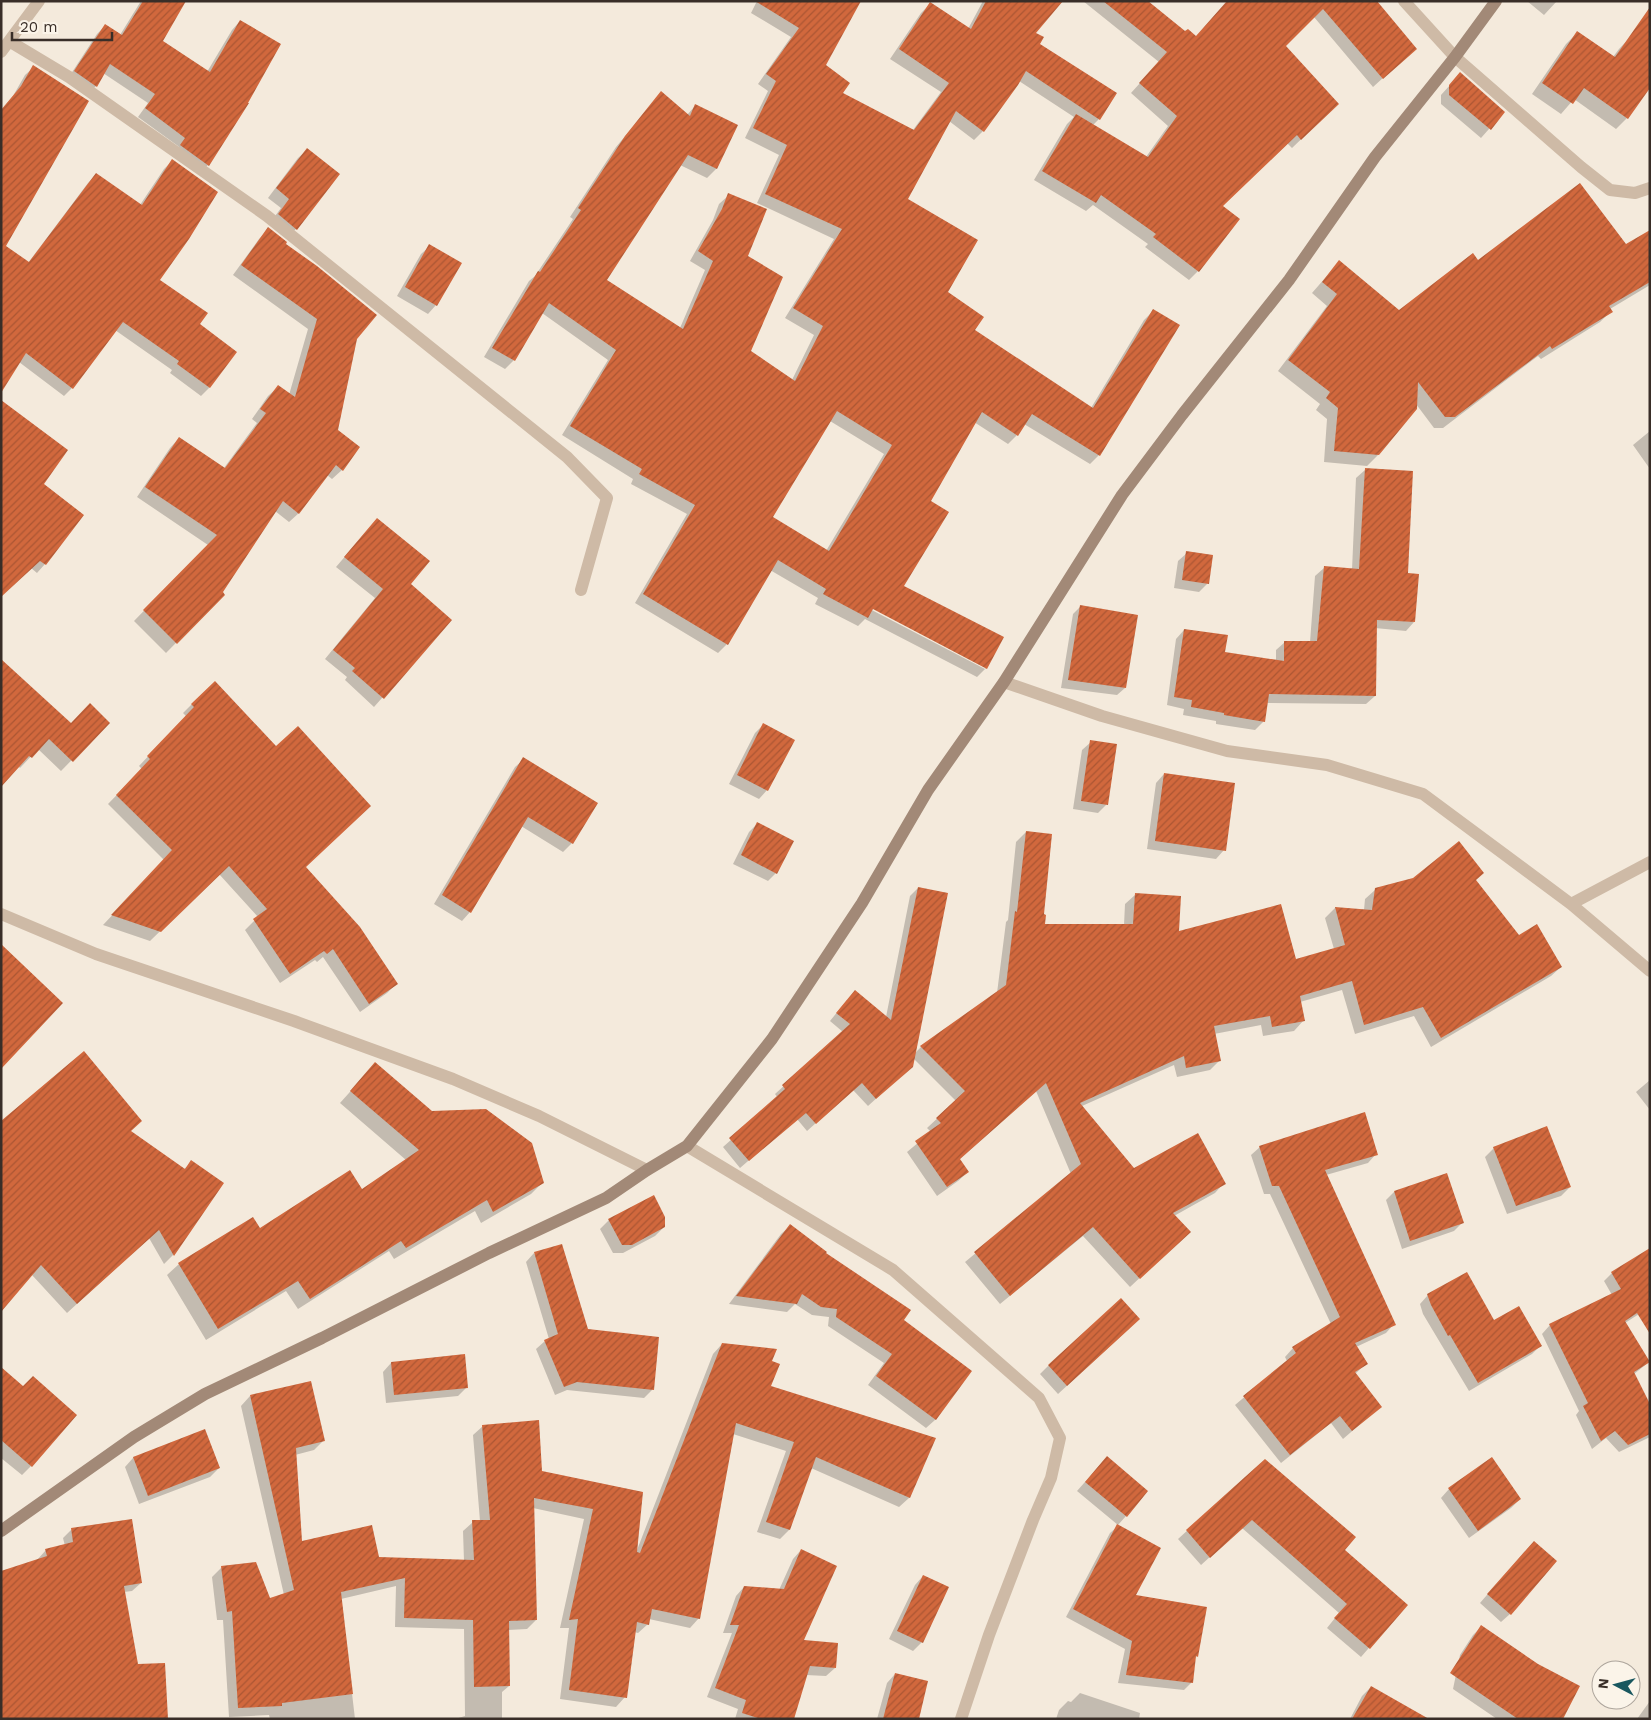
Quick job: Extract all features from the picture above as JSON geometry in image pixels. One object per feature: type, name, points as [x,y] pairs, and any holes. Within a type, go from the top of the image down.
[{"type":"street","points":[[1,52],[39,1]]},
{"type":"street","points":[[1404,1],[1455,57],[1610,190],[1635,193],[1650,188]]},
{"type":"street","points":[[1,1531],[134,1437],[205,1394],[322,1338],[489,1253],[606,1198],[687,1146],[772,1039],[862,903],[928,790],[1004,682],[1122,495],[1182,414],[1289,280],[1375,157],[1455,57],[1496,1]]},
{"type":"street","points":[[9,41],[69,77],[267,216],[567,457],[608,498],[581,590]]},
{"type":"street","points":[[1004,682],[1102,716],[1227,751],[1327,765],[1423,794],[1571,904],[1650,971]]},
{"type":"street","points":[[1571,904],[1650,862]]},
{"type":"street","points":[[1,914],[96,954],[294,1021],[453,1079],[539,1116],[647,1170]]},
{"type":"street","points":[[687,1146],[893,1270],[1039,1398],[1060,1438],[1051,1478],[1032,1520],[960,1719]]},
{"type":"building","points":[[143,1],[186,1],[163,41],[210,72],[240,20],[281,44],[249,103],[209,166],[180,145],[185,138],[145,108],[155,94],[110,64],[97,87],[74,71],[105,24],[122,35]]},
{"type":"building","points":[[755,1],[861,1],[826,65],[850,83],[843,93],[914,130],[949,83],[899,49],[930,2],[971,29],[986,1],[1063,1],[1036,33],[1044,37],[1040,44],[1117,93],[1100,120],[1026,71],[984,132],[956,111],[908,199],[978,240],[948,292],[984,317],[975,330],[1093,408],[1153,309],[1180,325],[1100,456],[1032,414],[1018,436],[982,412],[931,501],[949,512],[904,586],[1004,637],[987,669],[873,609],[868,618],[823,594],[826,589],[778,560],[728,645],[643,594],[695,505],[639,474],[642,469],[570,426],[616,350],[549,303],[515,361],[492,348],[538,271],[540,272],[581,210],[578,208],[625,136],[661,91],[690,116],[695,104],[738,125],[717,169],[688,155],[607,280],[683,329],[713,261],[698,251],[722,209],[728,193],[767,209],[748,256],[783,277],[751,351],[795,381],[823,326],[793,308],[842,229],[765,194],[787,145],[753,128],[776,81],[766,74],[799,28]],"holes":[[[837,411],[892,445],[829,551],[773,517]]]},
{"type":"building","points":[[1103,1],[1148,1],[1185,31],[1188,29],[1196,36],[1227,1],[1377,1],[1417,49],[1383,79],[1323,9],[1286,46],[1339,104],[1301,140],[1297,135],[1223,206],[1240,219],[1199,272],[1153,237],[1156,234],[1101,195],[1096,203],[1042,171],[1076,114],[1148,157],[1177,116],[1139,83],[1167,52]]},
{"type":"building","points":[[1650,7],[1650,88],[1628,119],[1584,88],[1573,104],[1542,83],[1577,31],[1615,57]]},
{"type":"building","points":[[33,65],[89,101],[6,246],[29,262],[96,173],[142,205],[172,159],[218,192],[189,239],[160,280],[208,313],[200,324],[237,352],[210,388],[177,364],[179,361],[123,322],[73,389],[26,353],[1,393],[1,110],[21,86]]},
{"type":"building","points":[[1460,72],[1505,112],[1491,130],[1449,95],[1449,85]]},
{"type":"building","points":[[307,148],[340,174],[297,230],[278,214],[289,199],[276,188]]},
{"type":"building","points":[[1580,183],[1626,244],[1650,230],[1650,282],[1609,306],[1613,312],[1552,349],[1550,346],[1455,417],[1445,417],[1418,382],[1417,409],[1379,455],[1334,451],[1338,408],[1326,398],[1330,392],[1288,360],[1337,294],[1322,282],[1339,260],[1399,310],[1473,253],[1478,260]]},
{"type":"building","points":[[268,227],[287,242],[286,244],[317,266],[377,315],[357,339],[338,430],[360,447],[343,471],[336,465],[299,514],[283,501],[223,592],[225,595],[177,644],[143,610],[217,535],[145,487],[179,437],[225,468],[266,413],[260,409],[278,385],[295,397],[317,319],[241,265]]},
{"type":"building","points":[[429,244],[462,263],[437,306],[405,287]]},
{"type":"building","points":[[1,400],[68,450],[44,484],[84,515],[46,565],[40,561],[1,597]]},
{"type":"building","points":[[1365,468],[1413,471],[1408,573],[1419,574],[1415,622],[1377,620],[1376,696],[1269,694],[1265,722],[1191,707],[1192,700],[1174,697],[1184,629],[1228,635],[1225,652],[1284,661],[1284,641],[1317,641],[1324,566],[1359,569]]},
{"type":"building","points":[[377,518],[430,561],[411,584],[452,620],[384,699],[352,671],[355,668],[333,650],[383,589],[344,557]]},
{"type":"building","points":[[1186,551],[1213,555],[1209,584],[1182,580]]},
{"type":"building","points":[[1080,605],[1138,615],[1126,688],[1068,680]]},
{"type":"building","points":[[1,659],[71,723],[90,703],[110,723],[73,762],[49,739],[32,758],[29,756],[1,787]]},
{"type":"building","points":[[215,681],[276,746],[298,726],[371,806],[306,867],[360,927],[398,984],[369,1004],[333,949],[327,954],[324,951],[290,974],[253,919],[267,909],[229,866],[161,932],[111,915],[172,850],[116,795],[150,759],[147,756],[194,707],[191,704]]},
{"type":"building","points":[[763,723],[795,740],[768,791],[737,775]]},
{"type":"building","points":[[1090,740],[1117,744],[1108,805],[1081,801]]},
{"type":"building","points":[[523,757],[598,803],[573,844],[528,817],[471,913],[442,895]]},
{"type":"building","points":[[1164,773],[1235,783],[1226,851],[1155,841]]},
{"type":"building","points":[[757,822],[794,841],[777,874],[741,855]]},
{"type":"building","points":[[1026,831],[1052,834],[1044,914],[1046,915],[1045,924],[1133,924],[1135,893],[1181,896],[1179,931],[1281,904],[1296,959],[1345,945],[1335,907],[1372,910],[1375,888],[1413,878],[1459,841],[1484,873],[1476,880],[1519,935],[1537,924],[1562,967],[1441,1038],[1423,1007],[1364,1025],[1352,981],[1300,996],[1305,1021],[1272,1027],[1270,1016],[1214,1026],[1221,1061],[1186,1068],[1184,1056],[1080,1103],[1134,1168],[1198,1133],[1226,1184],[1173,1213],[1191,1232],[1140,1279],[1093,1227],[1010,1296],[974,1252],[1081,1164],[1046,1083],[960,1159],[969,1172],[947,1187],[915,1141],[941,1123],[936,1118],[965,1091],[920,1046],[1006,985],[1015,911],[1017,912]]},
{"type":"building","points":[[918,887],[948,893],[913,1067],[876,1099],[862,1083],[816,1124],[806,1113],[749,1161],[729,1138],[785,1089],[782,1085],[850,1024],[836,1013],[855,990],[891,1020]]},
{"type":"building","points":[[1,944],[63,1003],[1,1069]]},
{"type":"building","points":[[84,1051],[142,1121],[131,1131],[185,1169],[191,1160],[224,1183],[174,1256],[159,1230],[77,1304],[41,1265],[1,1312],[1,1121]]},
{"type":"building","points":[[375,1062],[432,1111],[486,1109],[532,1143],[544,1183],[493,1212],[487,1200],[406,1248],[401,1241],[310,1299],[298,1281],[218,1329],[178,1263],[253,1217],[260,1228],[350,1170],[362,1189],[419,1150],[350,1091]]},
{"type":"building","points":[[1365,1112],[1378,1155],[1325,1170],[1396,1325],[1355,1343],[1368,1364],[1355,1372],[1382,1407],[1352,1431],[1340,1416],[1290,1455],[1243,1396],[1296,1353],[1292,1347],[1340,1317],[1279,1186],[1272,1186],[1259,1146]]},
{"type":"building","points":[[1547,1126],[1571,1187],[1516,1206],[1493,1147]]},
{"type":"building","points":[[1447,1173],[1464,1223],[1410,1241],[1394,1191]]},
{"type":"building","points":[[654,1195],[665,1217],[665,1227],[632,1245],[622,1245],[608,1219]]},
{"type":"building","points":[[790,1224],[826,1253],[911,1310],[904,1320],[972,1371],[936,1420],[876,1376],[892,1354],[836,1317],[837,1309],[821,1307],[802,1294],[797,1304],[736,1296]]},
{"type":"building","points":[[562,1244],[588,1329],[659,1337],[654,1390],[577,1382],[564,1387],[544,1340],[558,1334],[534,1252]]},
{"type":"building","points":[[1650,1248],[1650,1334],[1637,1313],[1625,1321],[1650,1362],[1634,1372],[1650,1404],[1650,1434],[1628,1445],[1615,1431],[1601,1441],[1583,1406],[1588,1403],[1549,1324],[1621,1289],[1611,1272]]},
{"type":"building","points":[[1467,1272],[1494,1320],[1519,1306],[1542,1346],[1478,1383],[1450,1335],[1448,1336],[1427,1294]]},
{"type":"building","points":[[1121,1298],[1140,1319],[1067,1386],[1048,1365]]},
{"type":"building","points":[[722,1343],[777,1349],[772,1361],[780,1364],[771,1386],[936,1438],[910,1498],[816,1457],[790,1530],[766,1522],[794,1442],[736,1423],[700,1619],[652,1609],[649,1625],[637,1622],[627,1698],[569,1690],[578,1619],[569,1620],[593,1509],[534,1498],[537,1620],[509,1621],[510,1686],[474,1687],[473,1620],[404,1618],[405,1578],[341,1592],[353,1694],[282,1703],[282,1706],[238,1708],[232,1611],[227,1612],[221,1566],[256,1562],[270,1598],[294,1590],[250,1395],[311,1381],[325,1441],[296,1448],[302,1541],[372,1525],[379,1557],[474,1560],[472,1520],[490,1520],[482,1425],[539,1420],[542,1471],[643,1492],[637,1552],[640,1553]]},
{"type":"building","points":[[465,1354],[468,1388],[394,1395],[391,1362]]},
{"type":"building","points":[[1,1367],[23,1386],[33,1376],[77,1415],[32,1467],[1,1440]]},
{"type":"building","points":[[205,1429],[220,1468],[148,1496],[133,1457]]},
{"type":"building","points":[[1107,1456],[1148,1491],[1127,1517],[1085,1482]]},
{"type":"building","points":[[1492,1457],[1521,1499],[1478,1531],[1448,1488]]},
{"type":"building","points":[[1265,1459],[1356,1537],[1345,1550],[1408,1605],[1370,1649],[1334,1618],[1347,1604],[1252,1520],[1210,1558],[1186,1530]]},
{"type":"building","points":[[132,1519],[142,1583],[124,1586],[138,1664],[165,1663],[168,1719],[1,1719],[1,1571],[47,1556],[45,1549],[73,1542],[71,1528]]},
{"type":"building","points":[[1117,1524],[1161,1548],[1136,1595],[1207,1607],[1198,1657],[1196,1656],[1193,1683],[1126,1675],[1132,1641],[1073,1609]]},
{"type":"building","points":[[1534,1541],[1557,1561],[1511,1615],[1487,1594]]},
{"type":"building","points":[[801,1549],[837,1566],[804,1640],[838,1643],[836,1668],[810,1666],[794,1719],[761,1719],[742,1713],[746,1700],[715,1688],[739,1625],[730,1625],[744,1586],[784,1589]]},
{"type":"building","points":[[923,1575],[949,1587],[923,1643],[897,1631]]},
{"type":"building","points":[[1481,1625],[1538,1664],[1580,1686],[1563,1719],[1518,1719],[1450,1673]]},
{"type":"building","points":[[895,1673],[928,1681],[919,1719],[883,1719]]},
{"type":"building","points":[[1371,1686],[1429,1719],[1352,1719]]}]
